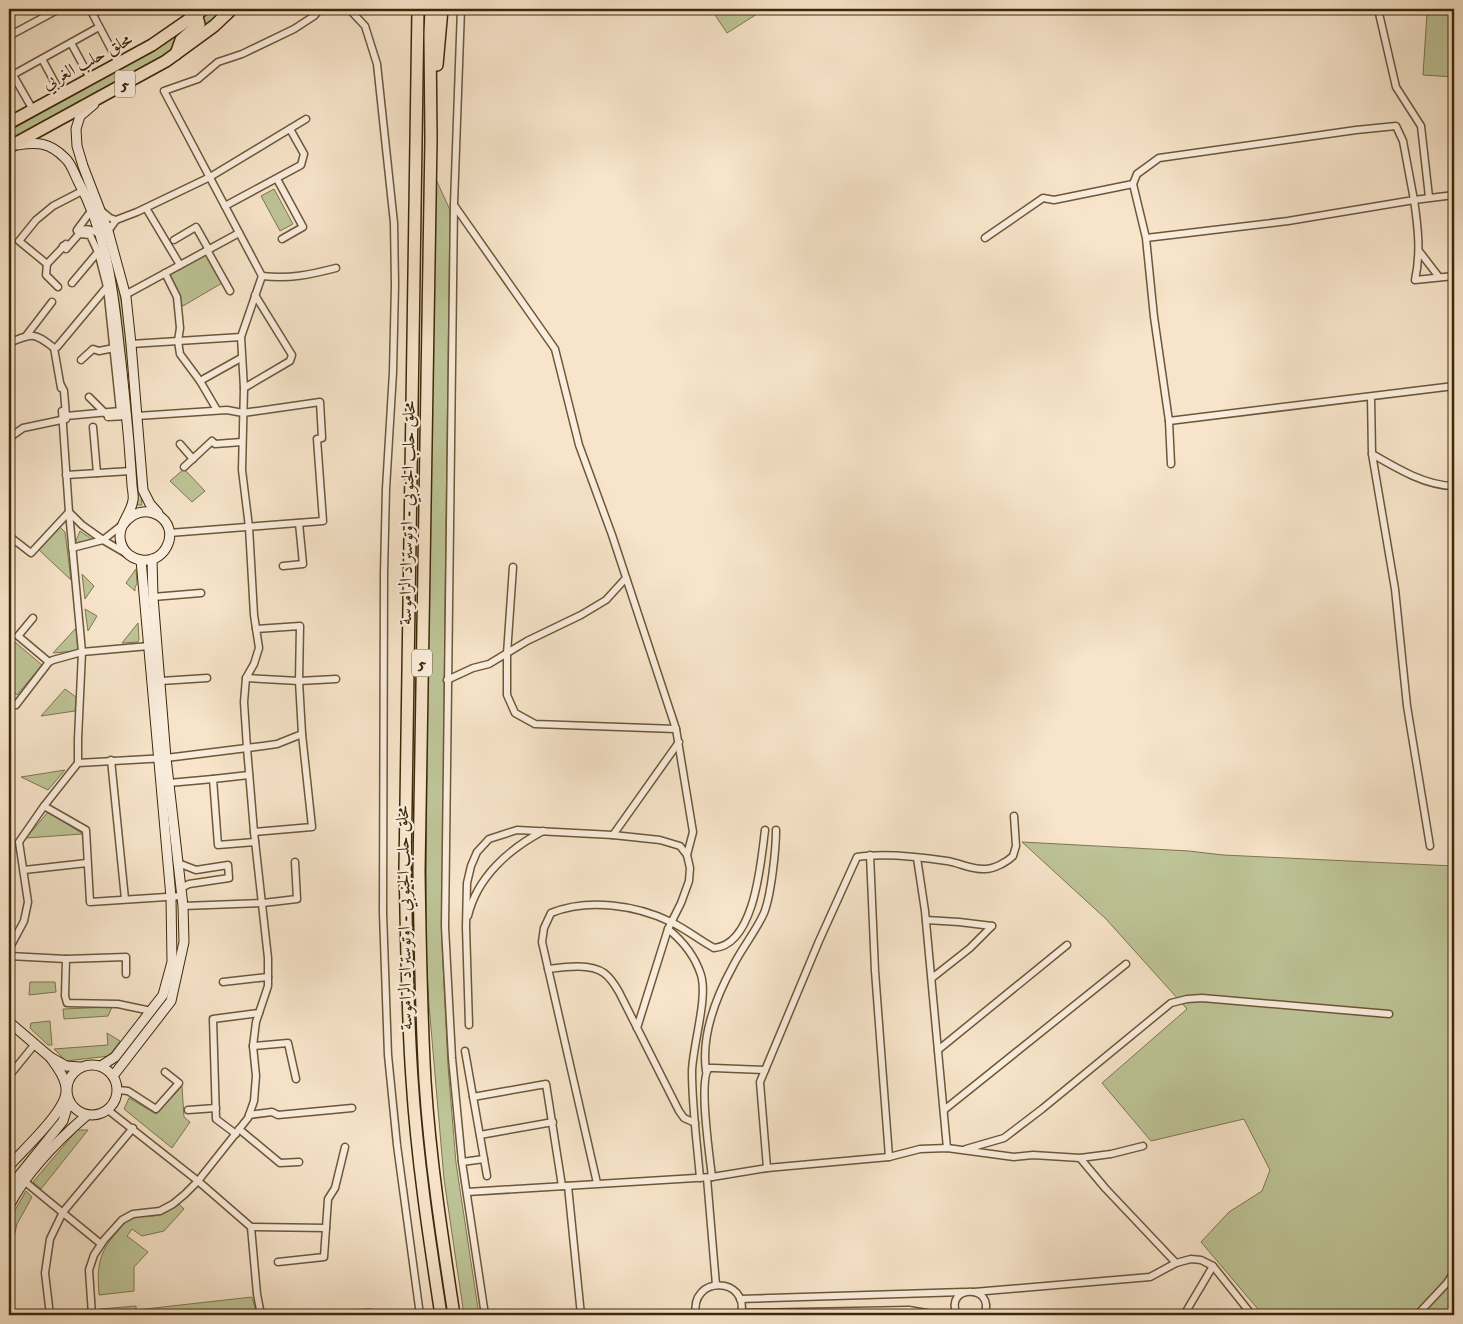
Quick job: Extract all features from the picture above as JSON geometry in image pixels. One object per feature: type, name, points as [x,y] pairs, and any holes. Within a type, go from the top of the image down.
[{"type":"highway","name":"محلق حلب الغربي","points":[[9,123],[119,64],[190,20],[204,9]]},
{"type":"highway","name":"5","points":[[10,146],[166,61],[214,26],[232,9]]},
{"type":"highway","points":[[411,9],[418,30]]},
{"type":"highway","name":"محلق حلب الجنوبي - اوتوستراد الراموسة","points":[[418,9],[406,898],[412,1080],[424,1211],[441,1315]]},
{"type":"highway","name":"محلق حلب الجنوبي - اوتوستراد الراموسة","points":[[431,9],[431,139],[419,880],[421,992],[426,1082],[438,1211],[454,1315]]},
{"type":"highway","points":[[431,139],[442,9]]},
{"type":"highway","points":[[176,54],[181,40],[199,24],[197,17],[190,20]]},
{"type":"main road","points":[[104,95],[80,116],[76,129],[77,146],[95,210],[104,232],[125,295],[131,344],[142,490],[150,504],[165,522],[169,533],[167,546],[158,557],[152,560],[141,560],[130,556],[124,549],[121,541],[120,533],[133,500],[127,416],[112,283],[104,232]]},
{"type":"main road","points":[[10,146],[39,142],[53,148],[66,159],[95,210]]},
{"type":"main road","points":[[123,525],[133,514],[140,511],[148,511],[161,517]]},
{"type":"main road","points":[[101,1066],[115,1057],[163,995],[172,962],[171,897],[162,758],[141,560]]},
{"type":"main road","points":[[113,1076],[171,1000],[184,942],[183,906],[169,783],[162,758],[161,681],[153,597],[152,560]]},
{"type":"main road","points":[[9,1022],[50,1057],[66,1066],[101,1066],[113,1076],[117,1090],[115,1100],[108,1110],[100,1114],[87,1115],[76,1110],[67,1097],[62,1074],[50,1057]]},
{"type":"main road","points":[[9,1188],[63,1121],[70,1078],[80,1067]]},
{"type":"main road","points":[[9,1166],[60,1110],[67,1097]]},
{"type":"main road","points":[[9,1206],[24,1181],[68,1131],[87,1115]]},
{"type":"street","points":[[9,36],[59,9]]},
{"type":"street","points":[[104,9],[91,11],[119,64]]},
{"type":"street","points":[[262,276],[164,91],[198,79],[218,62],[242,54],[294,29],[314,16],[320,9]]},
{"type":"street","points":[[349,9],[365,26],[377,64],[394,223],[393,372],[386,490],[384,573],[383,913],[388,1055],[397,1145],[420,1315]]},
{"type":"street","points":[[461,9],[454,204],[445,927],[452,1058],[462,1162],[485,1315]]},
{"type":"street","points":[[1378,9],[1396,88],[1420,126],[1429,198]]},
{"type":"street","points":[[33,110],[11,76],[100,27]]},
{"type":"street","points":[[71,43],[90,78]]},
{"type":"street","points":[[42,59],[60,94]]},
{"type":"street","points":[[77,231],[91,229],[104,232],[116,220],[146,208],[210,177],[306,119]]},
{"type":"street","points":[[1171,464],[1168,421],[1146,238],[1133,184],[1137,174],[1159,158],[1396,126],[1403,141],[1418,230],[1419,251],[1415,280],[1454,276]]},
{"type":"street","points":[[225,206],[301,165],[304,154],[290,129]]},
{"type":"street","points":[[277,179],[303,227],[282,239]]},
{"type":"street","points":[[985,238],[1043,198],[1054,200],[1133,184]]},
{"type":"street","points":[[47,264],[19,241],[36,220],[52,206],[84,190]]},
{"type":"street","points":[[1146,238],[1288,221],[1454,195]]},
{"type":"street","points":[[454,204],[555,349],[579,445],[676,729],[693,832],[687,855]]},
{"type":"street","points":[[146,208],[180,266]]},
{"type":"street","points":[[58,287],[46,275],[47,264],[95,210],[116,220]]},
{"type":"street","points":[[174,240],[196,227],[230,292]]},
{"type":"street","points":[[125,295],[238,233]]},
{"type":"street","points":[[9,438],[23,428],[62,420],[107,415],[120,411],[107,287],[98,252],[90,235],[79,234],[66,249],[63,246]]},
{"type":"street","points":[[1419,251],[1439,278]]},
{"type":"street","points":[[72,283],[98,252]]},
{"type":"street","points":[[262,276],[281,278],[306,276],[336,268]]},
{"type":"street","points":[[165,273],[177,297],[180,354],[200,381],[217,410]]},
{"type":"street","points":[[92,1315],[89,1270],[94,1255],[101,1244],[122,1220],[133,1214],[160,1211],[172,1204],[198,1181],[238,1132],[249,1114],[254,1101],[256,1076],[253,1046],[256,1022],[268,986],[268,958],[246,748],[244,702],[246,678],[254,664],[259,648],[249,527],[242,470],[244,388],[241,337],[262,276]]},
{"type":"street","points":[[54,348],[57,347],[107,287]]},
{"type":"street","points":[[244,388],[290,361],[292,356],[254,295]]},
{"type":"street","points":[[26,336],[52,302]]},
{"type":"street","points":[[9,343],[26,336],[39,336],[54,348],[61,385],[66,475],[82,652],[78,763],[44,806],[19,842],[28,902],[24,921],[9,949]]},
{"type":"street","points":[[131,344],[241,337]]},
{"type":"street","points":[[81,360],[93,348],[99,351],[114,348]]},
{"type":"street","points":[[200,381],[242,358]]},
{"type":"street","points":[[61,385],[64,390],[66,416],[127,416]]},
{"type":"street","points":[[1168,421],[1454,386]]},
{"type":"street","points":[[89,397],[107,415]]},
{"type":"street","points":[[1371,397],[1372,454],[1394,589],[1407,706],[1430,846]]},
{"type":"street","points":[[137,416],[217,410],[243,413],[320,402],[322,438],[317,439],[323,521],[169,533]]},
{"type":"street","points":[[93,427],[97,473]]},
{"type":"street","points":[[184,467],[212,441],[215,444],[242,442]]},
{"type":"street","points":[[180,444],[193,459]]},
{"type":"street","points":[[1372,454],[1422,479],[1441,486],[1454,486]]},
{"type":"street","points":[[66,475],[131,471]]},
{"type":"street","points":[[9,536],[31,553],[69,512]]},
{"type":"street","points":[[69,512],[82,525],[130,556]]},
{"type":"street","points":[[283,566],[303,564],[299,523]]},
{"type":"street","points":[[72,548],[103,540],[123,525]]},
{"type":"street","points":[[513,567],[507,654],[507,695],[515,713],[535,724],[676,729]]},
{"type":"street","points":[[447,680],[473,668],[489,664],[527,641],[581,615],[606,600],[626,578]]},
{"type":"street","points":[[153,597],[201,593]]},
{"type":"street","points":[[33,618],[18,636],[49,662]]},
{"type":"street","points":[[254,832],[312,827],[302,734],[299,681],[300,626],[256,629]]},
{"type":"street","points":[[9,700],[16,705],[49,662],[53,660],[82,652],[149,646]]},
{"type":"street","points":[[161,681],[207,678]]},
{"type":"street","points":[[246,678],[299,681],[336,679]]},
{"type":"street","points":[[78,763],[162,758],[277,744],[302,734]]},
{"type":"street","points":[[613,835],[679,742]]},
{"type":"street","points":[[111,760],[125,899]]},
{"type":"street","points":[[169,783],[249,775]]},
{"type":"street","points":[[213,779],[218,845],[256,842]]},
{"type":"street","points":[[44,806],[86,830],[90,902],[171,897],[181,892],[189,884],[229,878],[228,866],[196,870],[178,863]]},
{"type":"street","points":[[767,1168],[760,1082],[819,941],[857,857],[917,858],[949,862],[969,868],[986,870],[1013,856],[1015,850],[1014,816]]},
{"type":"street","points":[[469,1025],[466,927],[467,883],[471,866],[477,852],[489,839],[517,830],[613,835],[660,840],[680,846],[687,855],[690,868],[689,882],[668,930],[636,1028]]},
{"type":"street","points":[[598,1183],[542,942],[544,928],[551,913],[565,907],[596,904],[637,909],[671,922],[714,948],[720,947],[737,936],[746,920],[755,895],[765,830]]},
{"type":"street","points":[[716,1285],[706,1178],[704,1076],[706,1071],[704,1060],[706,1042],[713,1012],[732,966],[764,912],[776,844],[776,830]]},
{"type":"street","points":[[466,927],[476,894],[489,873],[524,841],[543,831]]},
{"type":"street","points":[[870,856],[875,971],[889,1157]]},
{"type":"street","points":[[917,858],[926,920],[947,1148]]},
{"type":"street","points":[[183,906],[263,903],[297,899],[295,862]]},
{"type":"street","points":[[24,870],[87,863]]},
{"type":"street","points":[[926,920],[992,926],[970,948],[932,978]]},
{"type":"street","points":[[668,930],[679,938],[690,951],[701,976],[703,993],[694,1046],[692,1071],[695,1122],[706,1178]]},
{"type":"street","points":[[938,1050],[1066,945]]},
{"type":"street","points":[[9,956],[66,959],[126,957],[126,974]]},
{"type":"street","points":[[66,959],[65,996],[67,1003],[118,1004],[151,1011]]},
{"type":"street","points":[[944,1110],[1126,964]]},
{"type":"street","points":[[548,969],[573,966],[603,972],[619,992],[678,1111],[684,1118],[695,1122]]},
{"type":"street","points":[[223,982],[268,977]]},
{"type":"street","points":[[964,1150],[1004,1138],[1171,1003],[1188,998],[1202,998],[1389,1014]]},
{"type":"street","points":[[259,1013],[213,1018],[216,1119],[238,1132],[280,1163],[299,1162]]},
{"type":"street","points":[[253,1046],[288,1043],[296,1080]]},
{"type":"street","points":[[9,1076],[35,1044]]},
{"type":"street","points":[[465,1051],[487,1176]]},
{"type":"street","points":[[706,1071],[709,1068],[765,1070]]},
{"type":"street","points":[[117,1090],[128,1091],[156,1109],[179,1083],[165,1072]]},
{"type":"street","points":[[473,1097],[546,1084],[565,1186],[581,1315]]},
{"type":"street","points":[[188,1110],[216,1108]]},
{"type":"street","points":[[249,1114],[272,1112],[278,1115],[352,1108]]},
{"type":"street","points":[[108,1110],[198,1181],[251,1227],[326,1228]]},
{"type":"street","points":[[480,1135],[553,1122]]},
{"type":"street","points":[[50,1315],[45,1274],[50,1238],[63,1212],[132,1128]]},
{"type":"street","points":[[467,1192],[706,1178],[767,1168],[889,1157],[920,1149],[947,1148],[1014,1157],[1080,1158],[1111,1154],[1142,1146]]},
{"type":"street","points":[[278,1262],[324,1258],[328,1200],[335,1188],[345,1147]]},
{"type":"street","points":[[462,1162],[484,1158]]},
{"type":"street","points":[[1080,1158],[1104,1188],[1176,1264]]},
{"type":"street","points":[[24,1181],[101,1244]]},
{"type":"street","points":[[251,1227],[257,1294],[261,1315]]},
{"type":"street","points":[[740,1299],[974,1292],[1150,1277],[1191,1259],[1201,1260],[1213,1266],[1251,1315]]},
{"type":"street","points":[[1184,1315],[1213,1266]]},
{"type":"street","points":[[1417,1315],[1454,1272]]},
{"type":"street","points":[[696,1315],[695,1304],[699,1295],[709,1286],[716,1285],[728,1286],[737,1294],[740,1299],[741,1314],[909,1310],[938,1315]]},
{"type":"street","points":[[957,1315],[954,1304],[964,1292]]},
{"type":"street","points":[[974,1292],[985,1301],[986,1311],[984,1315]]},
{"type":"street","points":[[320,1315],[369,1313],[382,1315]]},
{"type":"green space","points":[[212,9],[225,9],[186,41],[202,17]]},
{"type":"green space","points":[[711,9],[765,9],[727,33]]},
{"type":"green space","points":[[1427,13],[1454,14],[1454,77],[1423,75]]},
{"type":"green space","points":[[192,24],[171,51],[9,141],[9,131],[121,69]]},
{"type":"green space","points":[[434,175],[450,210],[442,945],[448,1066],[456,1163],[479,1315],[464,1315],[444,1179],[426,953]]},
{"type":"green space","points":[[274,189],[293,224],[280,231],[261,196]]},
{"type":"green space","points":[[107,240],[122,304],[127,338],[142,505],[137,505],[138,492],[120,308]]},
{"type":"green space","points":[[206,254],[222,283],[183,306],[167,276]]},
{"type":"green space","points":[[184,469],[205,491],[192,502],[170,481]]},
{"type":"green space","points":[[59,526],[65,532],[71,580],[39,550]]},
{"type":"green space","points":[[80,531],[93,540],[75,543]]},
{"type":"green space","points":[[136,569],[137,584],[135,591],[126,583]]},
{"type":"green space","points":[[82,574],[94,586],[85,599]]},
{"type":"green space","points":[[85,609],[97,616],[88,631]]},
{"type":"green space","points":[[138,623],[138,642],[122,643]]},
{"type":"green space","points":[[76,628],[78,649],[75,651],[53,653]]},
{"type":"green space","points":[[9,637],[42,665],[17,695],[9,688],[9,675],[15,668],[9,663]]},
{"type":"green space","points":[[65,689],[76,697],[75,711],[41,716]]},
{"type":"green space","points":[[65,770],[48,790],[21,777]]},
{"type":"green space","points":[[48,812],[83,834],[26,838]]},
{"type":"green space","points":[[1022,842],[1189,851],[1223,855],[1454,866],[1454,1315],[1263,1315],[1201,1242],[1229,1212],[1262,1191],[1270,1170],[1244,1119],[1151,1141],[1102,1083],[1187,1009],[1106,919]]},
{"type":"green space","points":[[30,982],[55,982],[56,992],[29,995]]},
{"type":"green space","points":[[112,1007],[108,1016],[64,1019],[63,1009]]},
{"type":"green space","points":[[50,1021],[52,1045],[48,1045],[30,1028],[31,1023]]},
{"type":"green space","points":[[107,1033],[120,1041],[109,1056],[66,1061],[54,1049],[108,1045]]},
{"type":"green space","points":[[182,1086],[184,1117],[190,1122],[172,1148],[124,1109],[129,1098],[156,1114]]},
{"type":"green space","points":[[77,1130],[88,1130],[41,1189],[33,1182]]},
{"type":"green space","points":[[26,1191],[32,1197],[17,1224],[9,1258],[9,1224]]},
{"type":"green space","points":[[178,1203],[184,1209],[164,1231],[142,1236],[132,1229],[127,1236],[148,1252],[134,1267],[134,1291],[99,1295],[98,1276],[100,1260],[106,1246],[123,1225],[132,1218],[155,1216],[164,1213]]},
{"type":"green space","points":[[252,1297],[257,1315],[100,1315],[100,1309],[136,1306],[136,1310]]}]
